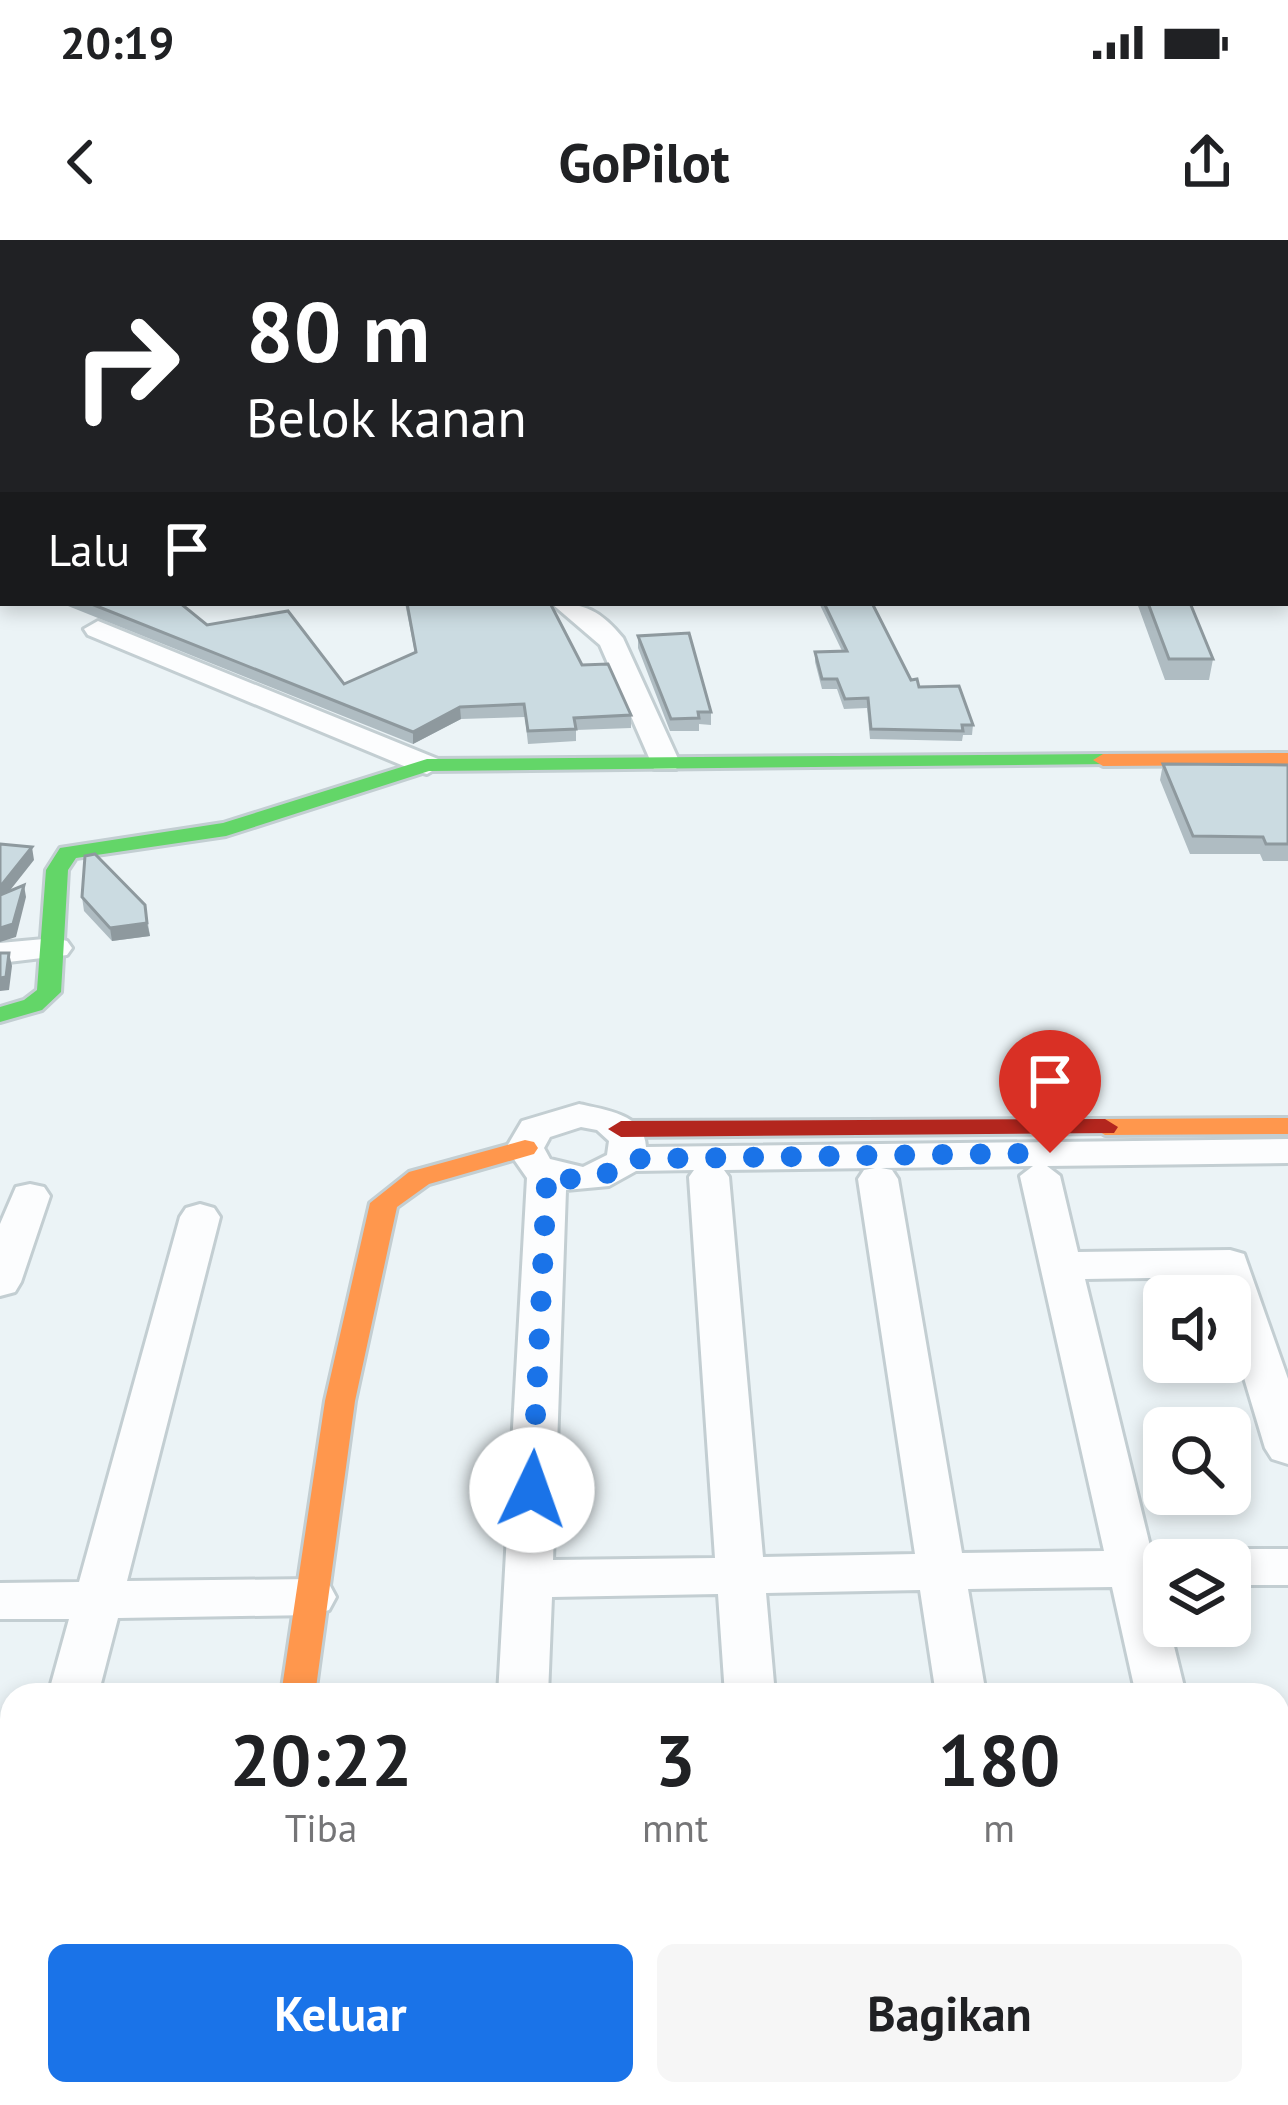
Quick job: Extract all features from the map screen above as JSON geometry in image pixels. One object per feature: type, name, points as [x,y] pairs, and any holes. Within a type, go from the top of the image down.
[{"type":"street","points":[[569,606],[599,626],[613,644],[665,763]]},
{"type":"street","points":[[98,629],[427,765]]},
{"type":"street","points":[[0,1015],[44,999],[56,948],[57,870],[68,853],[200,835],[427,765],[1288,759]]},
{"type":"street","points":[[0,952],[56,948]]},
{"type":"street","points":[[524,1683],[535,1129],[562,1117],[595,1117],[623,1144],[1288,1150]]},
{"type":"street","points":[[623,1144],[1288,1126]]},
{"type":"street","points":[[300,1683],[340,1401],[384,1203],[419,1178],[536,1161],[593,1178],[619,1167],[623,1144]]},
{"type":"street","points":[[1040,1176],[1143,1552]]},
{"type":"street","points":[[709,1177],[749,1683]]},
{"type":"street","points":[[878,1179],[959,1683]]},
{"type":"street","points":[[0,1282],[30,1196]]},
{"type":"street","points":[[76,1683],[200,1217]]},
{"type":"street","points":[[1061,1266],[1230,1262],[1269,1329],[1288,1448]]},
{"type":"street","points":[[1251,1568],[1288,1567]]},
{"type":"street","points":[[528,1580],[1143,1569]]},
{"type":"street","points":[[0,1600],[312,1598]]},
{"type":"street","points":[[1156,1647],[1160,1683]]},
{"type":"building","points":[[97,606],[184,606],[207,625],[288,611],[344,684],[416,652],[408,606],[552,606],[582,665],[608,664],[631,715],[574,718],[576,729],[528,731],[524,704],[460,707],[413,732]]},
{"type":"building","points":[[825,606],[874,606],[911,680],[917,679],[919,687],[959,686],[973,725],[962,725],[963,731],[871,729],[868,698],[845,699],[837,679],[822,679],[815,652],[847,651]]},
{"type":"building","points":[[1149,606],[1191,606],[1213,659],[1169,659]]},
{"type":"building","points":[[689,633],[711,712],[698,712],[699,718],[671,719],[638,636]]},
{"type":"building","points":[[1163,764],[1288,765],[1288,844],[1266,844],[1263,837],[1193,836]]},
{"type":"building","points":[[0,844],[32,847],[0,887]]},
{"type":"building","points":[[95,854],[145,905],[147,923],[110,928],[82,897],[85,856]]},
{"type":"building","points":[[24,885],[13,924],[0,928],[0,895]]},
{"type":"building","points":[[0,953],[9,953],[6,977],[0,978]]},
{"type":"traffic: fast","points":[[0,1015],[33,1005],[49,992],[57,870],[68,853],[226,829],[427,765],[1103,760]]},
{"type":"traffic: slow","points":[[1103,760],[1288,759]]},
{"type":"traffic: slow","points":[[1105,1127],[1288,1126]]},
{"type":"traffic: slow","points":[[300,1683],[340,1401],[384,1203],[419,1178],[525,1148]]},
{"type":"traffic: jam","points":[[621,1129],[1105,1127]]},
{"type":"route","points":[[532,1490],[547,1174],[561,1179],[593,1178],[626,1159],[1050,1153]]}]
